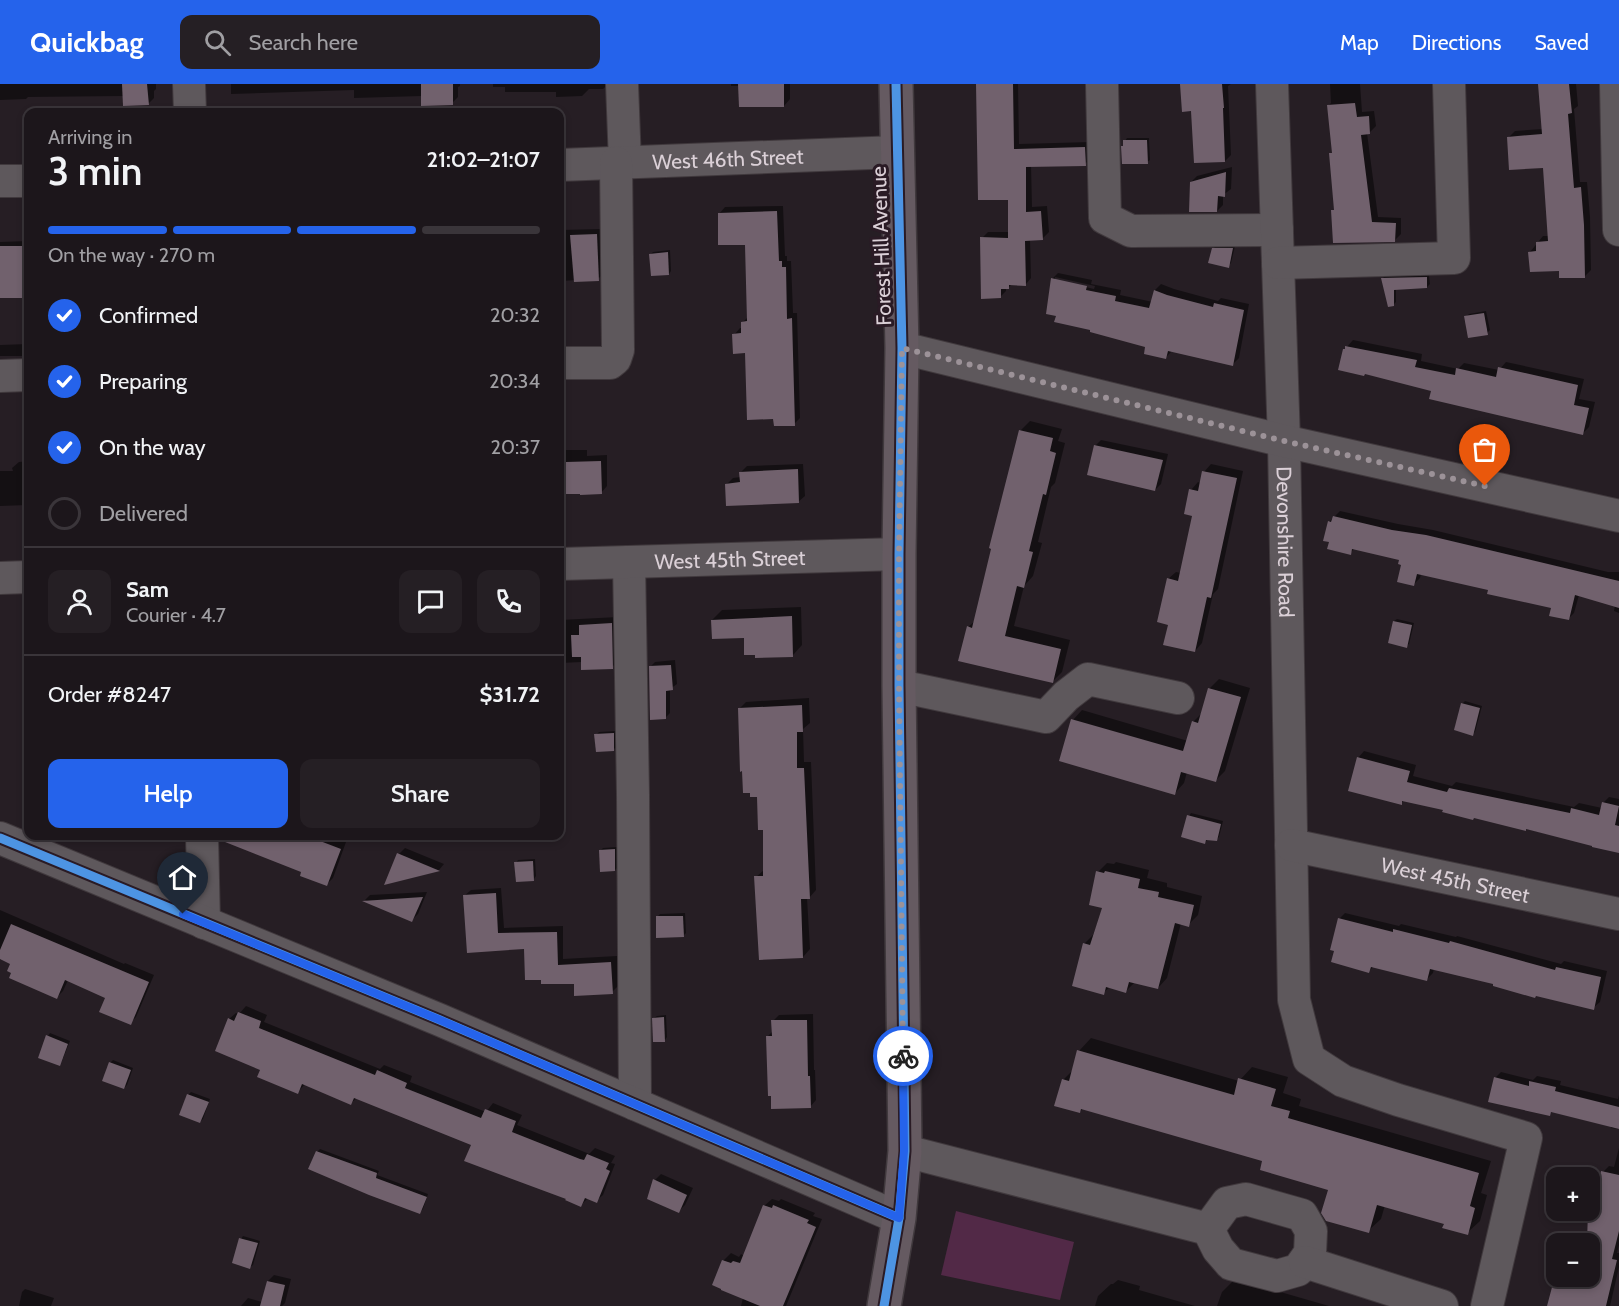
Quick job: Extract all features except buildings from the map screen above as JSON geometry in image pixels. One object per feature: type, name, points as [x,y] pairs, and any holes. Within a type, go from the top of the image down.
[{"type":"main road","name":"Forest Hill Avenue","points":[[884,1306],[899,1218],[904,1151],[899,686],[902,348],[896,84]]},
{"type":"street","points":[[189,84],[190,108]]},
{"type":"street","points":[[564,363],[610,363],[615,359],[618,350],[622,84]]},
{"type":"street","points":[[1102,84],[1104,218],[1131,231],[1277,230]]},
{"type":"street","name":"Devonshire Road","points":[[1272,84],[1284,441],[1294,1000],[1309,1059],[1343,1081],[1526,1138],[1487,1306]]},
{"type":"street","points":[[1278,263],[1454,258],[1449,84]]},
{"type":"street","points":[[1616,84],[1619,230]]},
{"type":"street","name":"West 46th Street","points":[[564,165],[897,152]]},
{"type":"street","points":[[0,181],[24,181]]},
{"type":"street","points":[[902,348],[1284,441],[1619,516]]},
{"type":"street","points":[[0,376],[24,375]]},
{"type":"street","name":"West 45th Street","points":[[564,564],[899,554]]},
{"type":"street","points":[[629,562],[635,1104]]},
{"type":"street","points":[[0,578],[24,577]]},
{"type":"street","points":[[899,686],[1046,717],[1066,696],[1088,679],[1178,698]]},
{"type":"street","points":[[0,838],[440,1020],[899,1218]]},
{"type":"street","points":[[202,840],[204,923]]},
{"type":"street","name":"West 45th Street","points":[[1291,845],[1619,914]]},
{"type":"street","points":[[904,1151],[1208,1229],[1218,1249],[1230,1264],[1277,1276],[1298,1270],[1310,1253],[1311,1231],[1302,1215],[1246,1198],[1227,1203],[1208,1229]]},
{"type":"street","points":[[1305,1262],[1442,1306]]},
{"type":"shaded area","points":[[956,1211],[1074,1242],[1060,1300],[941,1275]]},
{"type":"cycle path","points":[[884,1306],[899,1218],[905,1151],[899,686],[902,348],[896,84]]},
{"type":"cycle path","points":[[0,838],[440,1020],[899,1218]]},
{"type":"way so far","points":[[903,1056],[899,686],[902,348],[1284,441],[1485,486]]},
{"type":"route","points":[[183,914],[440,1020],[899,1218],[904,1151],[903,1056]]}]
